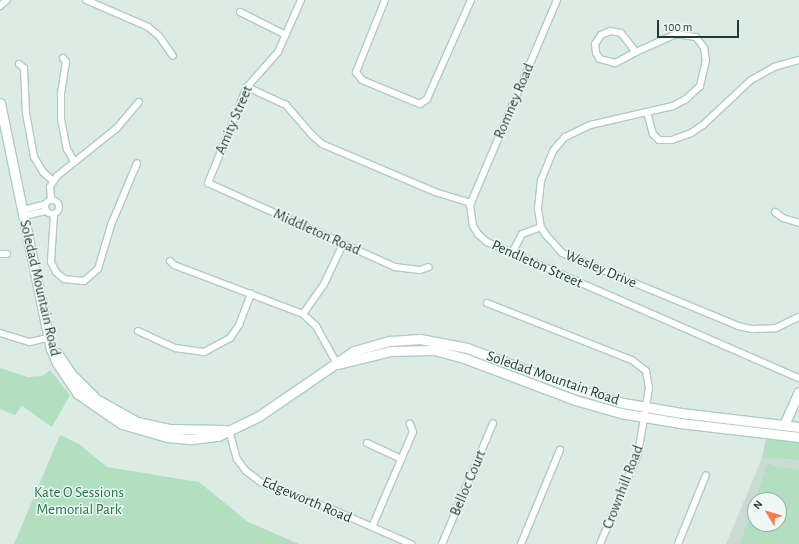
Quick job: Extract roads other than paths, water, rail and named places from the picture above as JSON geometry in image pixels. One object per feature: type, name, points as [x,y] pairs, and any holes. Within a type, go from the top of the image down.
[{"type":"main road","name":"Soledad Mountain Road","points":[[0,103],[48,338],[57,363],[82,397],[109,417],[135,429],[166,437],[192,439],[218,436],[259,416],[354,351],[374,345],[407,339],[435,340],[467,348],[579,390],[647,406],[799,427]]},
{"type":"main road","points":[[48,338],[83,387],[123,415],[158,428],[229,430]]},
{"type":"main road","name":"Soledad Mountain Road","points":[[337,364],[392,351],[434,350],[464,358],[575,400],[645,417],[799,437]]},
{"type":"main road","points":[[784,425],[799,392]]},
{"type":"street","points":[[0,6],[7,0]]},
{"type":"street","points":[[86,0],[148,27],[159,36],[173,56]]},
{"type":"street","name":"Amity Street","points":[[208,183],[247,87],[278,52],[301,0]]},
{"type":"street","points":[[385,0],[356,72],[362,80],[420,104],[428,99],[471,0]]},
{"type":"street","name":"Romney Road","points":[[471,203],[558,0]]},
{"type":"street","points":[[240,12],[286,35]]},
{"type":"street","points":[[512,253],[522,234],[541,227],[538,209],[541,180],[553,151],[565,137],[590,125],[673,106],[696,91],[702,80],[706,60],[704,48],[696,37],[676,34],[618,62],[607,63],[598,56],[595,44],[601,34],[616,31],[624,37],[636,52]]},
{"type":"street","points":[[63,58],[66,62],[61,95],[61,118],[67,148],[74,161]]},
{"type":"street","points":[[647,112],[653,134],[659,140],[672,140],[691,133],[703,125],[751,80],[774,67],[799,60]]},
{"type":"street","points":[[19,64],[24,68],[26,112],[34,157],[42,172],[53,181]]},
{"type":"street","points":[[247,87],[286,105],[312,135],[322,144],[435,192],[471,203]]},
{"type":"street","points":[[51,200],[53,181],[74,161],[117,128],[139,102]]},
{"type":"street","points":[[51,200],[58,204],[58,209],[54,214],[51,262],[56,272],[64,279],[84,281],[98,269],[111,225],[137,163]]},
{"type":"street","name":"Middleton Road","points":[[208,183],[395,267],[420,270],[429,267]]},
{"type":"street","points":[[23,213],[51,200]]},
{"type":"street","name":"Pendleton Street","points":[[471,203],[469,213],[478,234],[487,242],[799,378]]},
{"type":"street","points":[[45,204],[46,211]]},
{"type":"street","points":[[23,213],[46,211],[54,214]]},
{"type":"street","points":[[774,212],[799,223]]},
{"type":"street","name":"Wesley Drive","points":[[541,227],[562,253],[738,326],[752,329],[776,328],[799,316]]},
{"type":"street","points":[[303,314],[324,284],[343,244]]},
{"type":"street","points":[[170,261],[174,265],[303,314],[316,326],[337,364]]},
{"type":"street","points":[[138,330],[175,348],[204,352],[230,338],[239,325],[251,293]]},
{"type":"street","points":[[487,303],[632,360],[646,371],[649,380],[647,406]]},
{"type":"street","points":[[0,334],[30,342],[48,338]]},
{"type":"street","name":"Crownhill Road","points":[[600,544],[638,454],[647,406]]},
{"type":"street","name":"Belloc Court","points":[[442,544],[493,423]]},
{"type":"street","points":[[372,527],[413,432],[410,424]]},
{"type":"street","points":[[784,425],[784,436]]},
{"type":"street","name":"Edgeworth Road","points":[[229,430],[237,459],[246,471],[262,483],[411,544]]},
{"type":"street","points":[[367,443],[401,459]]},
{"type":"street","points":[[521,544],[560,450]]},
{"type":"street","points":[[678,544],[706,475]]},
{"type":"park label","name":"Kate O Sessions Memorial Park","points":[[79,500]]}]
